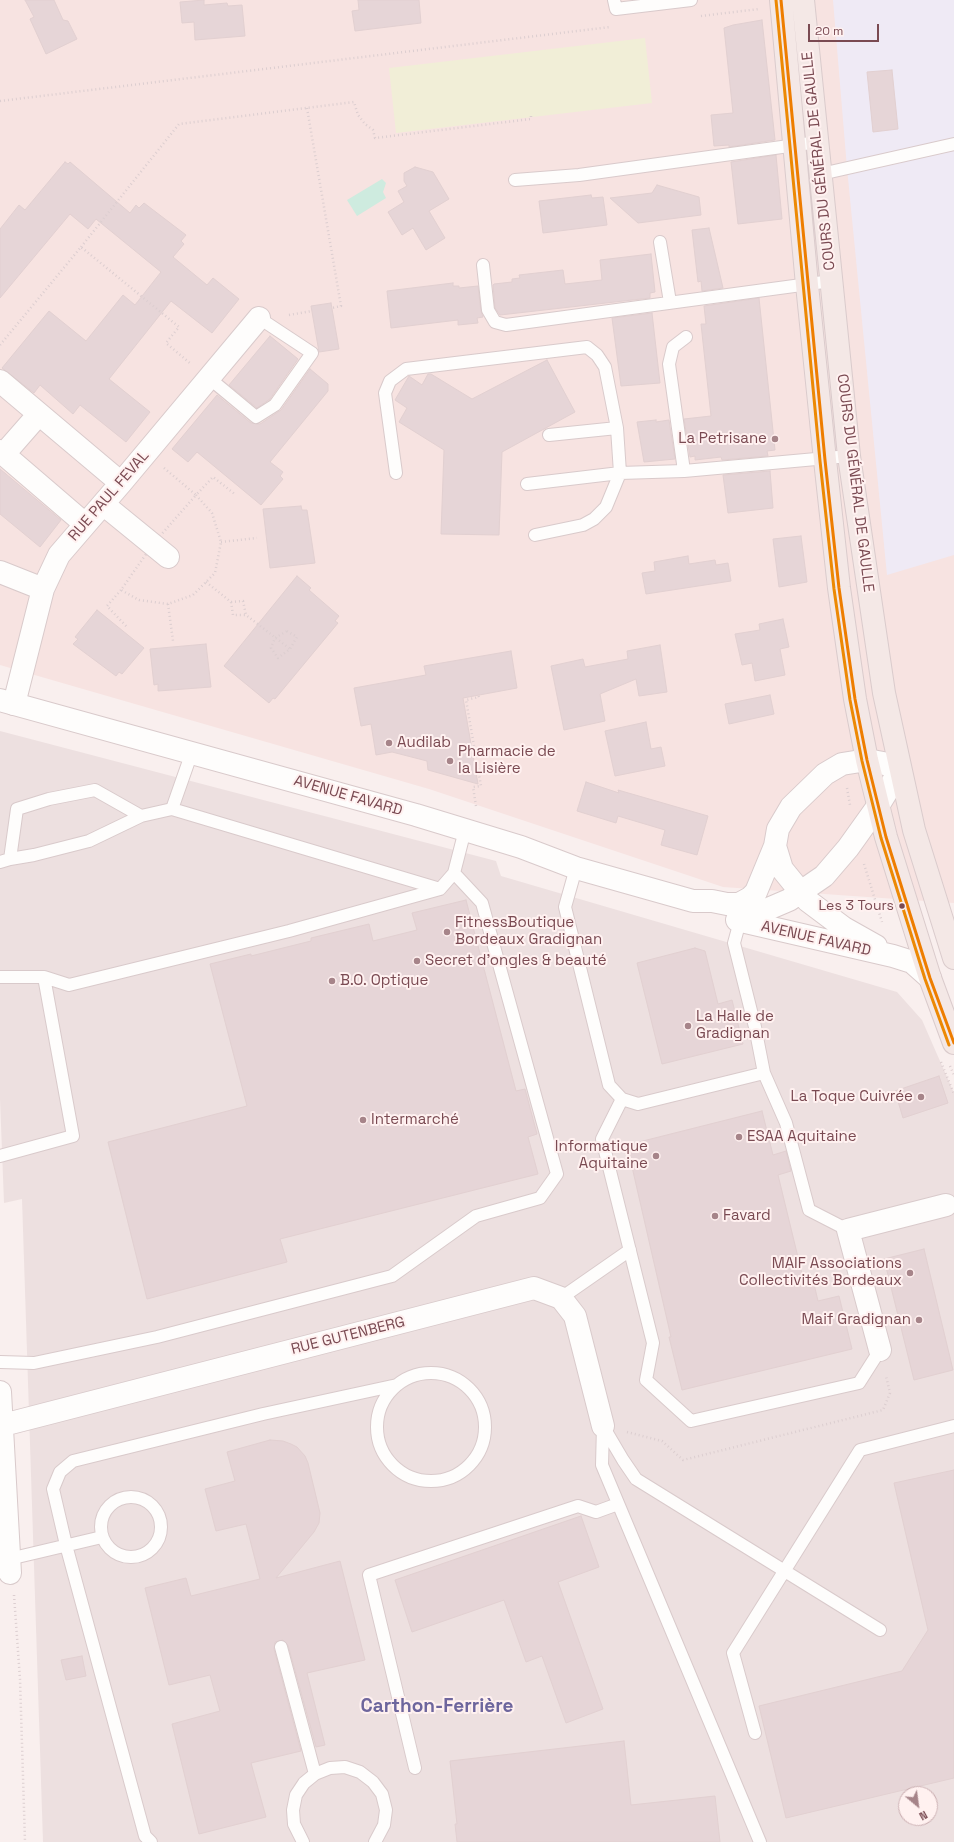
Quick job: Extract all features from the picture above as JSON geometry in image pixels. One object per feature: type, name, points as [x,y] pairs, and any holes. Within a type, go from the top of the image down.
[{"type":"main road","name":"COURS DU GÉNÉRAL DE GAULLE","points":[[803,0],[850,456],[884,693],[914,830],[954,958]]},
{"type":"main road","name":"COURS DU GÉNÉRAL DE GAULLE","points":[[781,3],[814,361],[838,588],[855,699],[867,760],[886,837],[930,978],[954,1043]]},
{"type":"main road","points":[[814,361],[839,359]]},
{"type":"street","name":"RUE PAUL FEVAL","points":[[7,702],[43,589],[59,555],[259,318]]},
{"type":"street","points":[[0,381],[121,483]]},
{"type":"street","points":[[39,414],[2,452],[85,524]]},
{"type":"street","points":[[103,504],[168,557]]},
{"type":"street","points":[[0,572],[43,589]]},
{"type":"street","name":"AVENUE FAVARD","points":[[7,702],[192,752],[465,830],[521,847],[576,868],[693,901],[712,901],[727,904],[739,904],[750,898],[756,892],[775,846],[778,829],[791,807],[825,774],[842,764],[867,760],[900,770],[878,806],[840,858],[824,876],[789,900],[740,921]]},
{"type":"street","name":"AVENUE FAVARD","points":[[775,846],[782,869],[808,902],[844,928],[893,956]]},
{"type":"street","name":"AVENUE FAVARD","points":[[693,901],[706,914],[893,956],[912,962],[930,978]]},
{"type":"street","points":[[880,1350],[848,1230],[950,1204]]},
{"type":"street","name":"RUE GUTENBERG","points":[[3,1425],[534,1288],[561,1298]]},
{"type":"street","points":[[561,1298],[575,1316],[603,1426]]},
{"type":"street","points":[[0,1392],[10,1566]]},
{"type":"lane","points":[[614,0],[616,9],[691,0]]},
{"type":"lane","points":[[515,180],[579,175],[818,142]]},
{"type":"lane","points":[[821,174],[954,144]]},
{"type":"lane","points":[[660,242],[670,302]]},
{"type":"lane","points":[[483,265],[488,310],[495,322],[506,325],[831,281]]},
{"type":"lane","points":[[209,378],[256,416],[275,405],[312,354],[259,318]]},
{"type":"lane","points":[[684,471],[669,364],[673,347],[686,337]]},
{"type":"lane","points":[[396,473],[385,393],[390,381],[406,369],[586,347],[597,355],[605,368],[617,428],[620,473],[606,507],[594,518],[583,525],[535,535]]},
{"type":"lane","points":[[549,435],[617,428]]},
{"type":"lane","points":[[527,484],[620,473],[684,471],[825,460],[850,456]]},
{"type":"lane","points":[[172,810],[192,752]]},
{"type":"lane","points":[[141,816],[95,790],[49,799],[17,809],[5,860],[34,855],[89,841],[141,816],[172,810],[440,889]]},
{"type":"lane","points":[[0,977],[44,976],[69,986],[282,932],[440,889],[454,873],[465,830]]},
{"type":"lane","points":[[576,868],[565,907],[609,1085],[622,1098],[638,1104],[764,1073]]},
{"type":"lane","points":[[0,1362],[34,1362],[157,1337],[392,1276],[476,1216],[540,1198],[558,1174],[482,904],[454,873]]},
{"type":"lane","points":[[740,921],[734,943],[764,1073],[786,1123],[809,1210],[848,1230]]},
{"type":"lane","points":[[0,1156],[73,1136],[44,976]]},
{"type":"lane","points":[[622,1098],[602,1139],[653,1343],[646,1380],[691,1421],[859,1383],[880,1350]]},
{"type":"lane","points":[[561,1298],[630,1250]]},
{"type":"lane","points":[[152,1842],[145,1836],[66,1545],[53,1489],[60,1472],[73,1461],[264,1414],[397,1385],[412,1376],[429,1373],[446,1375],[461,1382],[474,1393],[483,1408],[486,1425],[485,1442],[478,1457],[466,1470],[449,1479],[430,1482],[412,1479],[395,1469],[383,1454],[377,1436],[378,1417],[384,1399],[397,1385]]},
{"type":"lane","points":[[603,1426],[602,1465],[760,1842]]},
{"type":"lane","points":[[603,1426],[636,1479],[880,1630]]},
{"type":"lane","points":[[755,1733],[734,1653],[860,1450],[954,1426]]},
{"type":"lane","points":[[133,1497],[142,1499],[151,1504],[157,1512],[160,1521],[160,1536],[152,1549],[144,1555],[124,1557],[114,1553],[107,1546],[102,1537],[100,1527],[102,1518],[107,1509],[114,1502],[123,1498],[133,1497]]},
{"type":"lane","points":[[415,1768],[369,1575],[578,1506],[596,1512],[618,1504]]},
{"type":"lane","points":[[10,1566],[66,1545],[102,1537]]},
{"type":"lane","points":[[280,1647],[315,1774]]},
{"type":"lane","points":[[303,1842],[294,1824],[293,1810],[296,1795],[304,1783],[315,1774],[330,1768],[345,1767],[360,1772],[373,1782],[382,1794],[386,1810],[384,1825],[375,1842]]},
{"type":"path","points":[[696,16],[781,3]]},
{"type":"path","points":[[0,100],[617,26]]},
{"type":"path","points":[[0,345],[82,247],[179,124],[354,102],[358,115],[365,124],[374,130],[375,138],[532,120],[531,116]]},
{"type":"path","points":[[307,108],[341,306],[332,308]]},
{"type":"path","points":[[82,247],[179,327],[166,343],[209,378]]},
{"type":"path","points":[[146,453],[196,495],[213,477],[236,495]]},
{"type":"path","points":[[221,542],[257,538]]},
{"type":"path","points":[[206,582],[231,602],[233,615],[246,615],[290,649]]},
{"type":"path","points":[[121,590],[107,606],[127,627]]},
{"type":"path","points":[[231,602],[243,601],[246,615]]},
{"type":"path","points":[[168,604],[173,641]]},
{"type":"path","points":[[287,631],[297,637],[290,649],[278,658],[271,648],[275,638],[287,631]]},
{"type":"path","points":[[476,806],[473,788],[481,786],[466,700],[479,697],[478,695]]},
{"type":"path","points":[[603,1426],[662,1441],[683,1460],[883,1410],[890,1393],[880,1350]]},
{"type":"path","points":[[10,1566],[16,1604],[19,1649],[25,1842]]},
{"type":"shaded area","points":[[0,0],[954,0],[954,903],[723,887],[429,789],[0,665]]},
{"type":"shaded area","points":[[833,0],[954,0],[954,555],[887,575],[847,168]]},
{"type":"shaded area","points":[[645,38],[652,103],[396,133],[389,68]]},
{"type":"shaded area","points":[[382,179],[386,183],[383,192],[386,198],[357,216],[347,200]]},
{"type":"shaded area","points":[[0,731],[496,861],[501,876],[897,992],[922,1020],[954,1093],[954,1842],[43,1842],[22,1199],[4,1203],[0,1099]]},
{"type":"building","points":[[25,0],[54,0],[63,20],[68,21],[77,39],[46,54],[30,19],[34,17]]},
{"type":"building","points":[[204,0],[204,5],[227,3],[228,6],[242,5],[245,36],[195,40],[194,22],[182,23],[180,2]]},
{"type":"building","points":[[358,0],[419,0],[421,23],[355,31],[352,11],[359,10]]},
{"type":"building","points":[[762,20],[775,140],[729,147],[729,145],[714,146],[711,115],[733,113],[724,28]]},
{"type":"building","points":[[892,70],[898,129],[873,132],[867,72]]},
{"type":"building","points":[[776,155],[782,219],[738,224],[731,162]]},
{"type":"building","points":[[65,162],[68,164],[70,162],[130,213],[136,205],[139,208],[144,203],[186,235],[181,241],[184,244],[173,257],[207,285],[213,278],[239,299],[212,333],[171,301],[109,379],[150,412],[126,442],[80,405],[73,414],[40,385],[34,393],[2,368],[49,311],[86,341],[123,295],[135,305],[161,272],[96,219],[88,229],[70,214],[0,298],[0,229],[19,205],[25,210]]},
{"type":"building","points":[[415,167],[433,172],[449,199],[429,211],[445,238],[426,250],[413,228],[402,235],[388,212],[404,202],[398,191],[407,186],[404,181],[404,173]]},
{"type":"building","points":[[657,185],[699,197],[701,215],[638,223],[610,198],[652,193]]},
{"type":"building","points":[[591,195],[592,198],[603,197],[607,225],[543,233],[539,201]]},
{"type":"building","points":[[709,228],[723,288],[702,291],[701,281],[698,282],[692,230]]},
{"type":"building","points":[[651,254],[655,292],[650,293],[650,298],[500,315],[495,308],[493,285],[512,282],[512,279],[520,278],[519,275],[563,270],[565,284],[602,280],[600,260]]},
{"type":"building","points":[[453,283],[453,286],[459,286],[459,288],[478,286],[483,317],[477,318],[478,323],[458,325],[458,320],[391,328],[387,291]]},
{"type":"building","points":[[759,298],[775,450],[767,451],[768,456],[722,460],[721,457],[695,460],[695,456],[690,457],[684,419],[711,416],[701,324],[706,324],[704,306]]},
{"type":"building","points":[[331,303],[339,349],[319,352],[311,306]]},
{"type":"building","points":[[652,313],[660,383],[621,386],[612,318]]},
{"type":"building","points":[[270,336],[298,359],[270,399],[257,408],[229,385]]},
{"type":"building","points":[[547,360],[575,412],[502,452],[499,535],[441,534],[444,450],[399,422],[407,408],[395,400],[409,376],[422,385],[428,374],[431,374],[472,399]]},
{"type":"building","points":[[310,369],[328,384],[328,391],[270,462],[283,472],[280,476],[283,479],[261,505],[197,452],[188,462],[172,449],[217,395],[251,423],[260,424],[281,410]]},
{"type":"building","points":[[656,420],[656,422],[669,420],[675,459],[644,462],[637,422]]},
{"type":"building","points":[[0,469],[61,520],[40,547],[0,514]]},
{"type":"building","points":[[770,471],[773,508],[728,513],[723,475]]},
{"type":"building","points":[[301,506],[302,510],[307,510],[315,563],[270,568],[263,509]]},
{"type":"building","points":[[801,536],[807,582],[779,587],[773,539]]},
{"type":"building","points":[[688,556],[689,564],[715,560],[716,565],[728,563],[731,581],[646,594],[642,573],[655,571],[654,562]]},
{"type":"building","points":[[297,576],[311,588],[309,590],[339,616],[335,621],[338,623],[275,699],[273,698],[269,703],[224,666]]},
{"type":"building","points":[[97,610],[144,648],[122,674],[119,672],[116,676],[73,644],[78,639],[75,637]]},
{"type":"building","points":[[783,619],[789,647],[780,649],[785,675],[755,681],[752,663],[742,665],[735,634],[760,630],[759,624]]},
{"type":"building","points":[[206,644],[211,687],[158,691],[158,684],[154,685],[150,649]]},
{"type":"building","points":[[660,645],[667,692],[639,696],[636,679],[600,694],[605,721],[564,730],[551,666],[583,659],[585,667],[628,659],[627,651]]},
{"type":"building","points":[[511,651],[517,688],[463,698],[478,784],[428,770],[427,761],[392,752],[376,755],[371,724],[361,726],[354,688],[426,675],[424,666]]},
{"type":"building","points":[[770,695],[774,714],[729,724],[725,704]]},
{"type":"building","points":[[646,722],[651,749],[661,747],[665,766],[615,776],[605,731]]},
{"type":"building","points":[[586,782],[619,793],[618,790],[708,816],[697,855],[661,845],[665,830],[618,816],[616,823],[577,811]]},
{"type":"building","name":"Intermarché","points":[[466,900],[516,1091],[525,1089],[537,1134],[528,1137],[538,1174],[280,1239],[287,1262],[147,1299],[108,1142],[247,1106],[210,964],[251,954],[251,956],[311,941],[311,938],[369,924],[373,941],[417,930],[412,913]]},
{"type":"building","name":"La Halle de Gradignan","points":[[695,948],[705,951],[718,1004],[732,1000],[743,1044],[662,1064],[637,963]]},
{"type":"building","name":"La Toque Cuivrée","points":[[939,1076],[948,1103],[903,1118],[895,1091]]},
{"type":"building","name":"Favard","points":[[762,1111],[773,1155],[786,1151],[791,1171],[778,1175],[805,1286],[814,1284],[818,1301],[839,1296],[852,1349],[682,1390],[627,1145]]},
{"type":"building","points":[[924,1249],[953,1370],[914,1380],[884,1259]]},
{"type":"building","points":[[270,1440],[283,1441],[291,1444],[297,1447],[305,1456],[320,1513],[319,1523],[314,1532],[276,1578],[340,1561],[365,1660],[307,1673],[325,1745],[316,1747],[288,1645],[283,1640],[275,1642],[274,1649],[301,1751],[251,1763],[266,1817],[199,1834],[172,1724],[220,1711],[210,1675],[169,1685],[145,1588],[186,1578],[191,1596],[260,1579],[246,1524],[216,1531],[205,1489],[235,1481],[227,1452]]},
{"type":"building","points":[[954,1470],[954,1778],[920,1786],[898,1786],[898,1791],[786,1818],[759,1706],[902,1671],[928,1630],[894,1483]]},
{"type":"building","points":[[581,1516],[599,1567],[558,1582],[603,1709],[566,1723],[542,1656],[526,1662],[504,1600],[412,1632],[395,1580]]},
{"type":"building","points":[[82,1656],[86,1676],[66,1680],[61,1660]]},
{"type":"building","points":[[624,1741],[631,1805],[715,1796],[720,1842],[457,1842],[455,1824],[457,1824],[450,1761]]},
{"type":"transit line","points":[[776,0],[820,461],[834,589],[850,700],[862,761],[881,838],[925,979],[949,1045]]},
{"type":"transit line","points":[[781,0],[825,460],[839,588],[855,699],[867,760],[886,837],[930,978],[954,1043]]},
{"type":"place","name":"La Petrisane","points":[[775,439]]},
{"type":"place","name":"Audilab","points":[[389,743]]},
{"type":"place","name":"Pharmacie de la Lisière","points":[[450,761]]},
{"type":"place","name":"Les 3 Tours","points":[[902,906]]},
{"type":"place","name":"FitnessBoutique Bordeaux Gradignan","points":[[447,932]]},
{"type":"place","name":"Secret d'ongles & beauté","points":[[417,961]]},
{"type":"place","name":"B.O. Optique","points":[[332,981]]},
{"type":"place","name":"La Halle de Gradignan","points":[[688,1026]]},
{"type":"place","name":"La Toque Cuivrée","points":[[921,1097]]},
{"type":"place","name":"Intermarché","points":[[363,1120]]},
{"type":"place","name":"ESAA Aquitaine","points":[[739,1137]]},
{"type":"place","name":"Informatique Aquitaine","points":[[656,1156]]},
{"type":"place","name":"Favard","points":[[715,1216]]},
{"type":"place","name":"MAIF Associations Collectivités Bordeaux","points":[[910,1273]]},
{"type":"place","name":"Maif Gradignan","points":[[919,1320]]},
{"type":"district","name":"Carthon-Ferrière","points":[[437,1707]]}]
